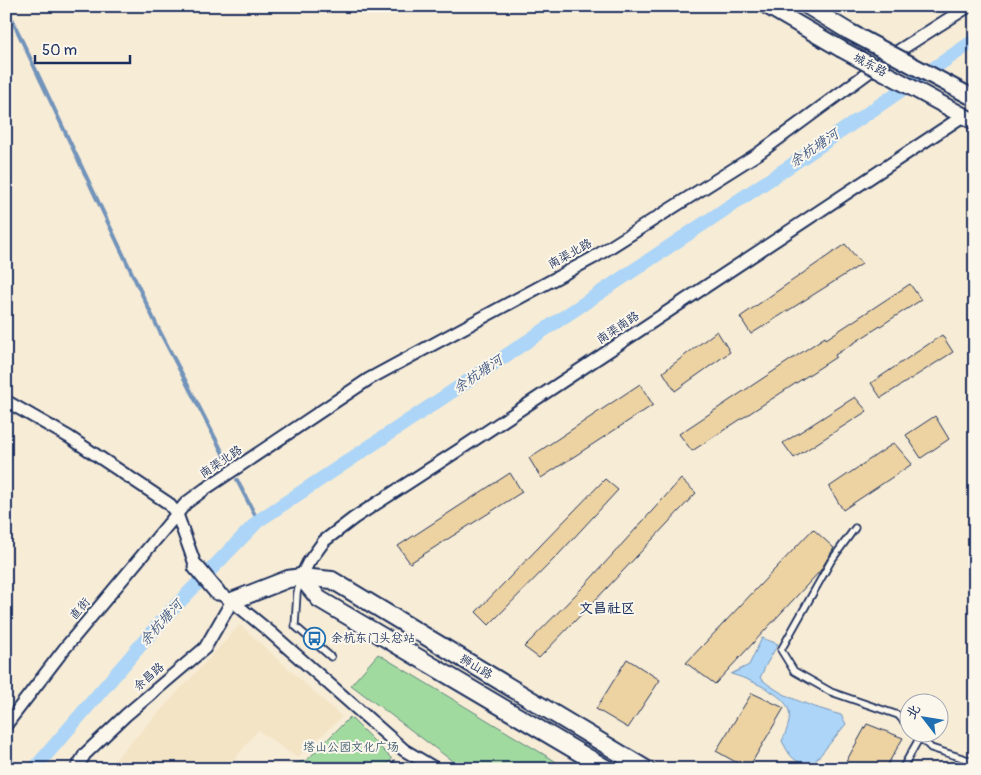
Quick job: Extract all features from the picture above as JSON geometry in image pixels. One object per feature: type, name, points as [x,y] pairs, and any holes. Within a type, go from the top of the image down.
[{"type":"main road","name":"狮山路","points":[[301,577],[319,599],[607,769]]},
{"type":"main road","name":"狮山路","points":[[232,601],[288,579],[301,577],[332,580],[646,769]]},
{"type":"street","name":"城东路","points":[[767,6],[963,116]]},
{"type":"street","name":"城东路","points":[[807,6],[848,31],[974,98]]},
{"type":"street","name":"南渠北路","points":[[177,514],[186,503],[205,489],[368,379],[593,258],[759,153],[892,55],[969,6]]},
{"type":"street","name":"南渠南路","points":[[301,577],[308,563],[324,541],[354,518],[963,116]]},
{"type":"street","points":[[6,401],[69,437],[168,503],[177,514],[196,567],[217,592],[232,601],[404,750],[436,769]]},
{"type":"street","name":"直街","points":[[6,725],[65,648],[177,514]]},
{"type":"street","name":"余昌路","points":[[76,769],[85,754],[205,648],[232,601]]},
{"type":"lane","points":[[856,528],[831,561],[781,650],[794,671],[831,692],[898,715]]},
{"type":"lane","points":[[301,577],[297,593],[295,626],[332,657]]},
{"type":"lane","points":[[902,769],[915,742]]},
{"type":"lane","points":[[925,742],[931,748],[975,762]]},
{"type":"shaded area","points":[[240,625],[342,717],[297,758],[258,730],[227,769],[106,769]]},
{"type":"green space","points":[[378,654],[568,769],[463,769],[351,685]]},
{"type":"green space","name":"塔山公园文化广场","points":[[350,717],[392,759],[383,769],[237,769],[239,766],[284,768],[307,760]]},
{"type":"water","points":[[762,638],[778,644],[760,678],[788,696],[841,715],[846,724],[812,765],[793,758],[782,741],[788,726],[789,711],[781,699],[746,679],[731,674],[749,665]]},
{"type":"building","points":[[845,244],[862,264],[751,334],[740,317]]},
{"type":"building","points":[[910,284],[921,300],[692,451],[679,434],[825,337],[826,339]]},
{"type":"building","points":[[717,331],[730,352],[675,391],[663,372]]},
{"type":"building","points":[[942,335],[953,352],[881,398],[871,383]]},
{"type":"building","points":[[640,384],[653,405],[541,478],[529,458]]},
{"type":"building","points":[[855,397],[867,411],[794,458],[783,443]]},
{"type":"building","points":[[935,416],[949,439],[921,458],[906,435]]},
{"type":"building","points":[[894,443],[912,464],[843,510],[829,487]]},
{"type":"building","points":[[510,473],[522,492],[410,563],[398,546]]},
{"type":"building","points":[[605,479],[618,490],[558,555],[489,625],[476,612]]},
{"type":"building","points":[[681,479],[696,493],[539,658],[524,647],[585,585]]},
{"type":"building","points":[[813,529],[834,548],[820,571],[715,684],[686,663]]},
{"type":"building","points":[[627,659],[660,680],[628,728],[596,709]]},
{"type":"building","points":[[752,693],[784,708],[748,769],[716,751]]},
{"type":"building","points":[[867,724],[898,736],[898,742],[901,742],[885,769],[842,769]]},
{"type":"waterway","points":[[6,7],[157,326],[227,461]]},
{"type":"waterway","name":"余杭塘河","points":[[34,769],[164,618],[258,521],[808,154],[975,40]]},
{"type":"waterway","points":[[237,480],[258,521]]},
{"type":"place","name":"余杭东门头总站","points":[[315,638]]},
{"type":"district","name":"文昌社区","points":[[607,608]]}]
